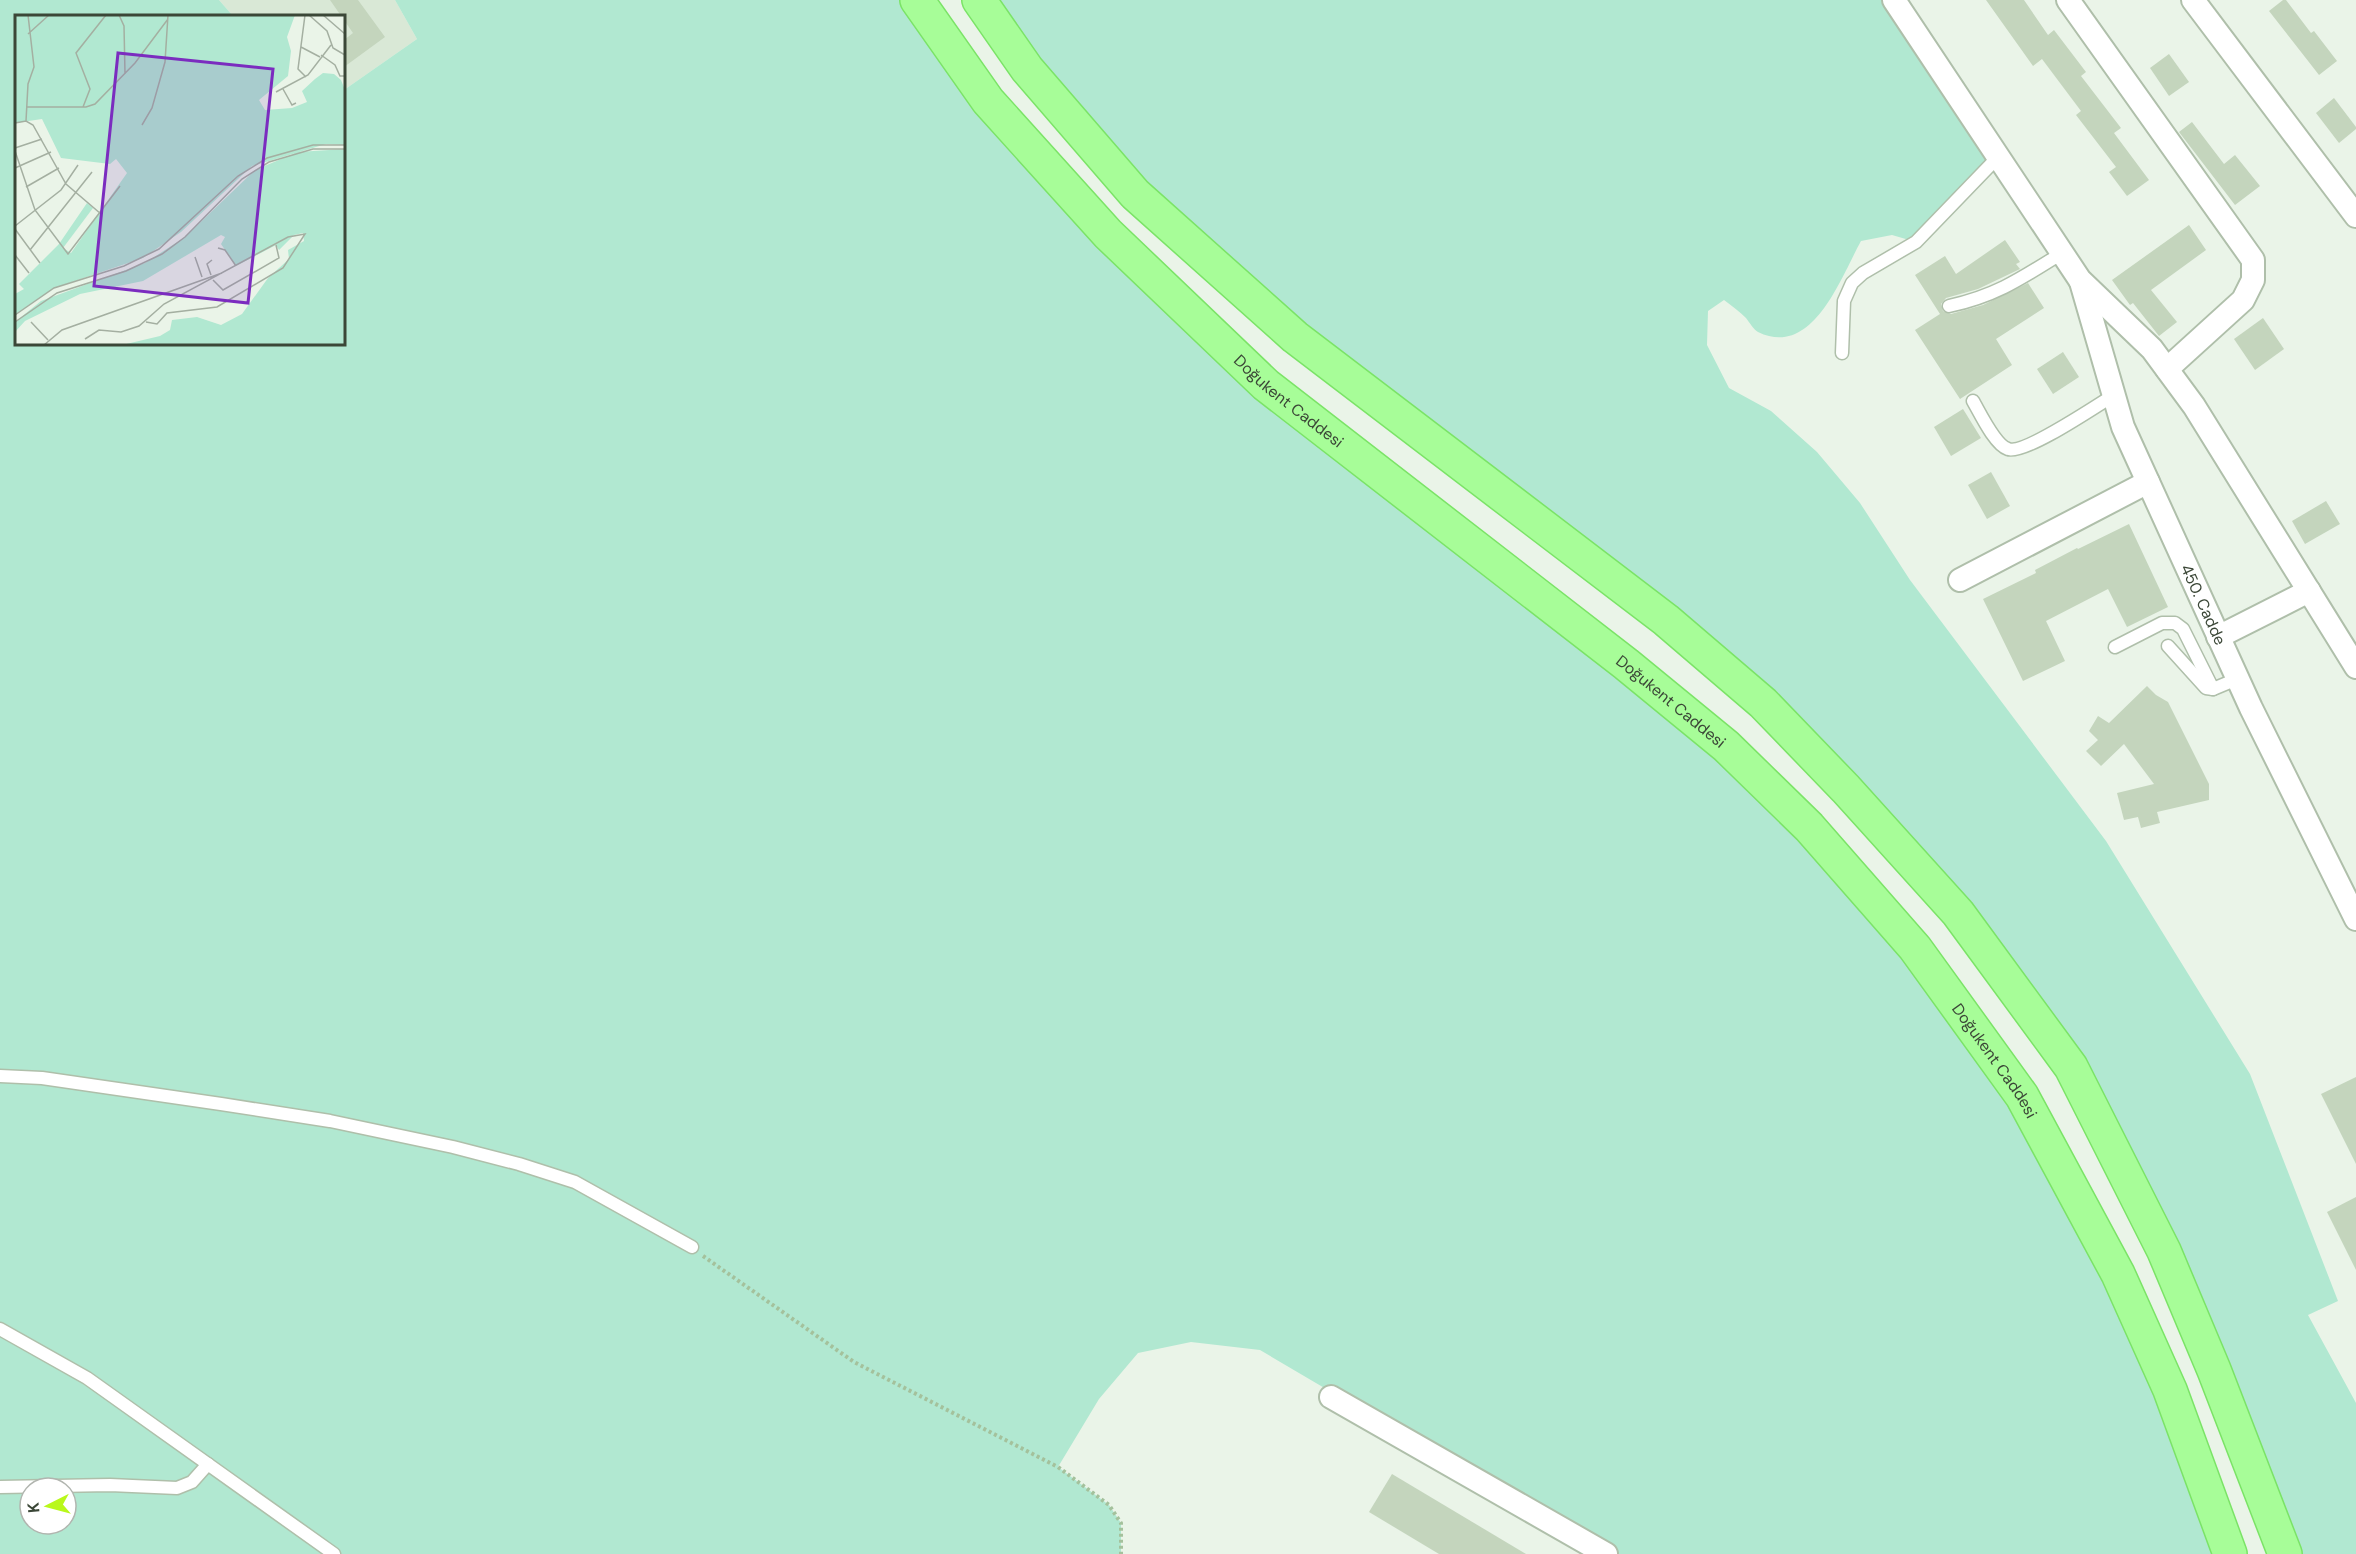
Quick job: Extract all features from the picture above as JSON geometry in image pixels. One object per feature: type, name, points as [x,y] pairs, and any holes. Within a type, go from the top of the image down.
[{"type":"main road","name":"Doğukent Caddesi","points":[[917,0],[988,101],[1092,216],[1258,377],[1626,664],[1726,746],[1809,827],[1915,948],[2022,1096],[2118,1274],[2170,1390],[2230,1554]]},
{"type":"main road","points":[[979,0],[1027,69],[1135,194],[1295,337],[1666,620],[1763,702],[1846,789],[1958,913],[2071,1068],[2164,1251],[2214,1370],[2285,1554]]},
{"type":"street","points":[[1894,0],[2080,280],[2152,349],[2194,406],[2356,667]]},
{"type":"street","points":[[2068,0],[2253,260],[2253,280],[2243,300],[2167,369]]},
{"type":"street","points":[[2193,0],[2356,216]]},
{"type":"street","name":"450. Cadde","points":[[2080,280],[2123,428],[2237,679],[2356,919]]},
{"type":"street","points":[[1960,580],[2148,482]]},
{"type":"street","points":[[2218,637],[2308,591]]},
{"type":"street","points":[[1331,1397],[1606,1554]]},
{"type":"lane","points":[[1842,354],[1844,301],[1852,283],[1863,273],[1916,242],[1998,157]]},
{"type":"lane","points":[[1949,306],[1978,300],[2010,285],[2062,253]]},
{"type":"lane","points":[[1973,401],[1999,444],[2009,450],[2019,449],[2045,437],[2114,395]]},
{"type":"lane","points":[[2115,647],[2162,623],[2175,622],[2182,628],[2213,689]]},
{"type":"lane","points":[[2169,646],[2202,685],[2213,689],[2237,679]]},
{"type":"lane","points":[[0,1076],[42,1078],[330,1121],[453,1147],[519,1164],[575,1182],[692,1247]]},
{"type":"lane","points":[[0,1329],[87,1377],[334,1554]]},
{"type":"lane","points":[[0,1488],[110,1485],[177,1488],[192,1482],[208,1464]]},
{"type":"path","points":[[692,1247],[854,1362],[1058,1467],[1109,1504],[1121,1523],[1121,1554]]},
{"type":"shaded area","points":[[219,0],[395,0],[417,39],[345,89],[345,15],[232,15]]},
{"type":"green space","points":[[0,0],[219,0],[232,15],[15,15],[15,345],[345,345],[345,89],[417,39],[395,0],[917,0],[1108,234],[1726,746],[2022,1096],[2230,1554],[1607,1554],[1260,1350],[1191,1342],[1138,1353],[1099,1399],[1058,1467],[1109,1505],[1121,1523],[1121,1554],[0,1554]]},
{"type":"green space","points":[[979,0],[1894,0],[1998,157],[1916,242],[1892,235],[1861,241],[1834,293],[1809,325],[1794,334],[1777,337],[1758,332],[1744,316],[1724,300],[1708,311],[1707,345],[1729,388],[1771,411],[1817,452],[1860,503],[1910,580],[2106,841],[2250,1074],[2338,1301],[2308,1315],[2356,1403],[2356,1554],[2285,1554],[2071,1068],[1846,789],[1135,194]]},
{"type":"building","points":[[330,0],[358,0],[385,37],[345,66],[345,39],[353,33],[345,22],[345,15],[340,15]]},
{"type":"building","points":[[1986,0],[2024,0],[2048,35],[2054,30],[2086,72],[2081,76],[2121,128],[2114,133],[2149,180],[2127,196],[2109,172],[2116,167],[2076,115],[2081,111],[2042,59],[2033,66]]},
{"type":"building","points":[[2286,0],[2311,33],[2314,31],[2337,61],[2319,75],[2269,11]]},
{"type":"building","points":[[2169,54],[2189,82],[2169,96],[2150,68]]},
{"type":"building","points":[[2334,98],[2356,127],[2339,143],[2316,113]]},
{"type":"building","points":[[2192,122],[2224,164],[2235,155],[2260,186],[2235,205],[2179,132]]},
{"type":"building","points":[[2189,225],[2206,250],[2151,290],[2177,322],[2159,336],[2133,303],[2130,305],[2112,280]]},
{"type":"building","points":[[2005,240],[2020,262],[2016,264],[2020,269],[1978,289],[1946,298],[1941,304],[1943,311],[1951,314],[1983,305],[2028,283],[2044,308],[1996,339],[2012,365],[1960,399],[1915,330],[1940,314],[1915,275],[1945,256],[1956,274]]},
{"type":"building","points":[[2263,318],[2284,349],[2255,370],[2234,339]]},
{"type":"building","points":[[2063,352],[2079,377],[2053,394],[2037,369]]},
{"type":"building","points":[[1963,409],[1981,438],[1951,456],[1934,427]]},
{"type":"building","points":[[1991,472],[2010,506],[1987,519],[1968,485]]},
{"type":"building","points":[[2326,501],[2340,524],[2305,544],[2292,521]]},
{"type":"building","points":[[2129,524],[2168,607],[2127,627],[2108,589],[2046,621],[2065,661],[2023,681],[1983,599],[2036,573],[2035,570],[2077,548]]},
{"type":"building","points":[[2147,686],[2168,702],[2209,784],[2209,800],[2157,812],[2160,823],[2141,828],[2138,817],[2124,820],[2117,793],[2154,784],[2124,744],[2101,766],[2086,751],[2098,740],[2089,731],[2098,716],[2109,723]]},
{"type":"building","points":[[2356,1077],[2356,1164],[2321,1094]]},
{"type":"building","points":[[2356,1197],[2356,1270],[2327,1212]]},
{"type":"building","points":[[1392,1474],[1526,1554],[1439,1554],[1369,1512]]}]
